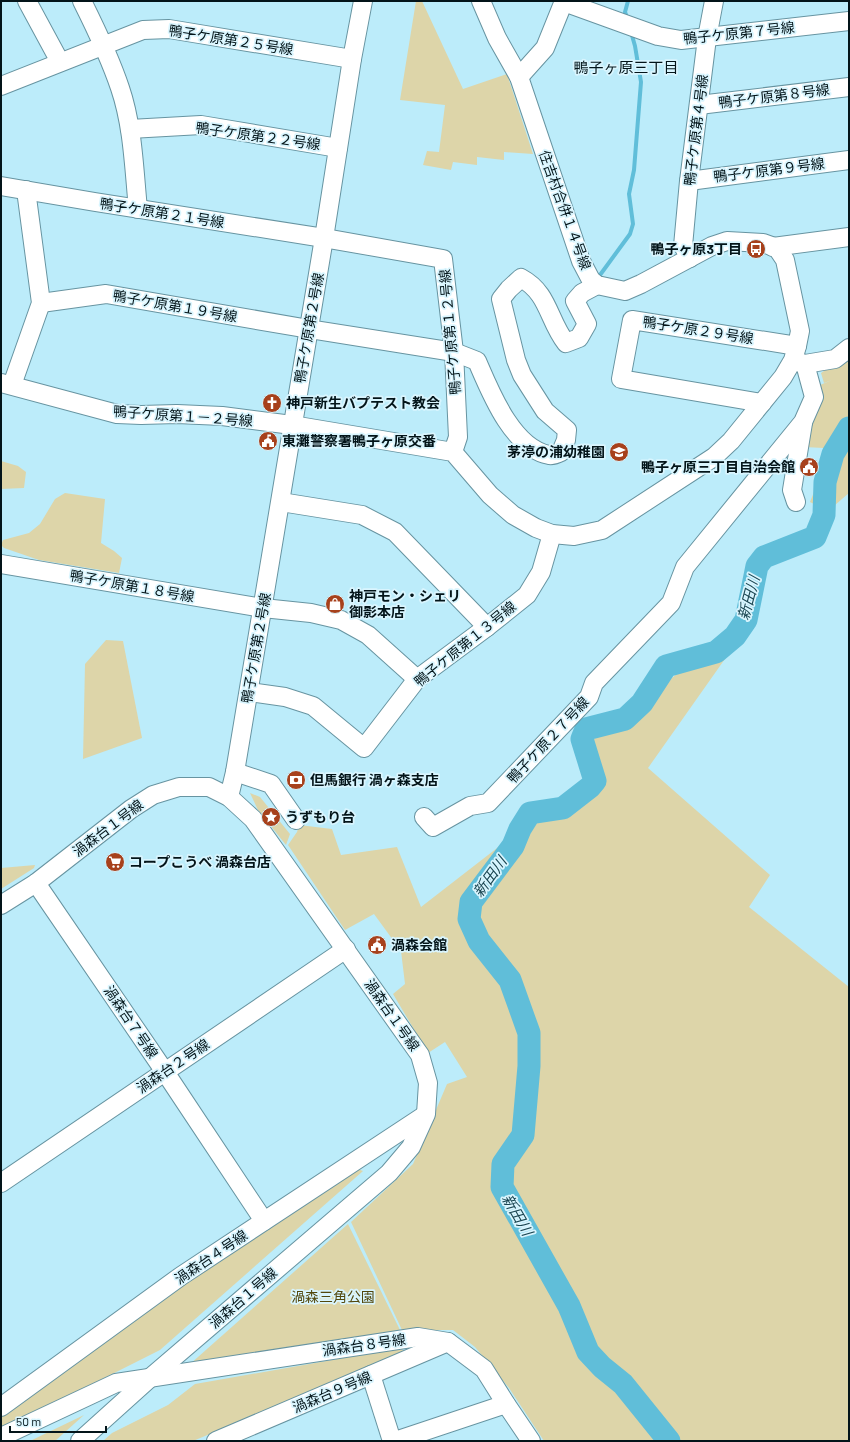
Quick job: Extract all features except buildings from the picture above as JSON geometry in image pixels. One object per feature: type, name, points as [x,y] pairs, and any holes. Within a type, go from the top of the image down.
[{"type":"street","points":[[27,1],[60,62]]},
{"type":"street","points":[[82,1],[104,44],[121,89],[130,129],[138,209]]},
{"type":"street","name":"鴨子ケ原第２号線","points":[[229,797],[235,772],[281,502],[292,425],[324,238],[352,59],[363,1]]},
{"type":"street","name":"住吉村合併１４号線","points":[[481,1],[497,38],[519,77],[581,261],[591,280],[597,286],[625,290],[641,284],[712,246],[727,241],[762,243],[773,247]]},
{"type":"street","points":[[519,77],[545,48],[564,1]]},
{"type":"street","name":"鴨子ケ原第７号線","points":[[564,1],[658,36],[681,40],[849,21]]},
{"type":"street","name":"鴨子ケ原第４号線","points":[[690,258],[683,246],[688,181],[714,1]]},
{"type":"street","name":"鴨子ケ原第２５号線","points":[[1,86],[104,44],[143,30],[169,29],[352,59]]},
{"type":"street","name":"鴨子ケ原第８号線","points":[[699,105],[849,87]]},
{"type":"street","name":"鴨子ケ原第２２号線","points":[[130,129],[201,125],[338,148]]},
{"type":"street","name":"鴨子ケ原第９号線","points":[[688,181],[849,160]]},
{"type":"street","name":"鴨子ケ原第２１号線","points":[[1,186],[324,238]]},
{"type":"street","points":[[7,384],[41,303],[26,190]]},
{"type":"street","points":[[773,247],[849,237]]},
{"type":"street","name":"鴨子ケ原第１２号線","points":[[324,238],[443,259],[454,352],[458,437],[453,452]]},
{"type":"street","points":[[453,452],[490,495],[513,514],[536,528],[552,534],[574,536],[602,530],[714,457],[731,441],[798,357],[800,331],[786,260],[777,248],[773,247]]},
{"type":"street","name":"鴨子ケ原第１９号線","points":[[41,303],[106,294],[454,352],[477,360],[502,413],[513,431],[534,450],[550,456],[561,452],[566,440],[567,430],[545,411],[522,375],[516,360],[501,299],[521,278],[530,283],[545,300],[558,333],[566,343],[579,338],[587,324],[575,301],[582,293],[597,286]]},
{"type":"street","name":"鴨子ケ原２９号線","points":[[762,403],[621,379],[632,320],[798,357]]},
{"type":"street","points":[[798,357],[835,359],[849,348]]},
{"type":"street","name":"鴨子ケ原２７号線","points":[[424,818],[433,827],[470,806],[488,803],[494,798],[589,697],[594,683],[671,603],[685,567],[803,422],[814,397],[798,357]]},
{"type":"street","name":"鴨子ケ原第１－２号線","points":[[7,384],[117,414],[222,416],[292,425],[453,452]]},
{"type":"street","points":[[796,502],[792,490],[803,422]]},
{"type":"street","points":[[281,502],[362,516],[395,532],[487,627]]},
{"type":"street","name":"鴨子ケ原第１３号線","points":[[249,692],[285,698],[313,706],[364,748],[416,679],[487,627],[527,595],[541,572],[552,534]]},
{"type":"street","name":"鴨子ケ原第１８号線","points":[[1,564],[263,608],[310,613],[341,620],[368,634],[416,679]]},
{"type":"street","points":[[235,772],[270,784],[296,820]]},
{"type":"street","name":"渦森台１号線","points":[[1,905],[36,883],[131,809],[153,795],[179,787],[209,787],[229,797],[253,819],[420,1055],[428,1083],[426,1114],[411,1147],[389,1173],[151,1377],[80,1441]]},
{"type":"street","name":"渦森台７号線","points":[[36,883],[264,1221]]},
{"type":"street","name":"渦森台２号線","points":[[1,1183],[346,950]]},
{"type":"street","name":"渦森台４号線","points":[[1,1406],[181,1276],[426,1114]]},
{"type":"street","name":"渦森台８号線","points":[[1,1437],[116,1383],[418,1337],[448,1342],[484,1369],[531,1441]]},
{"type":"street","name":"渦森台９号線","points":[[216,1441],[448,1342]]},
{"type":"street","points":[[371,1375],[392,1441]]},
{"type":"street","points":[[395,1441],[506,1404]]},
{"type":"green space","points":[[416,1],[422,1],[463,89],[507,74],[533,154],[504,152],[504,160],[477,157],[477,165],[453,162],[451,170],[423,165],[427,151],[439,152],[445,105],[400,100]]},
{"type":"green space","points":[[849,354],[849,493],[828,511],[810,502],[823,470],[824,448],[804,447],[820,385],[832,380],[824,383],[821,373]]},
{"type":"green space","points":[[1,461],[18,466],[26,472],[24,488],[1,489]]},
{"type":"green space","points":[[65,493],[105,499],[101,543],[122,558],[119,573],[39,560],[4,548],[1,545],[3,540],[29,533],[40,524],[55,499]]},
{"type":"green space","points":[[106,640],[123,641],[142,738],[83,759],[85,664]]},
{"type":"green space","points":[[727,656],[648,768],[770,875],[749,907],[849,987],[849,1441],[544,1441],[509,1388],[475,1347],[453,1330],[402,1330],[351,1222],[413,1164],[447,1084],[467,1077],[445,1042],[428,1053],[393,994],[405,984],[401,951],[374,914],[345,930],[288,845],[297,832],[299,825],[332,829],[341,855],[397,847],[421,907],[564,796],[598,775],[589,743],[682,670]]},
{"type":"green space","points":[[250,793],[260,797],[290,834],[286,845],[258,810]]},
{"type":"green space","points":[[35,865],[34,868],[1,889],[1,868]]},
{"type":"green space","points":[[355,1168],[363,1171],[160,1350],[1,1430],[1,1414],[102,1340]]},
{"type":"green space","name":"渦森三角公園","points":[[348,1224],[401,1332],[189,1365]]},
{"type":"green space","points":[[400,1348],[406,1352],[193,1441],[103,1441],[112,1433],[168,1405],[195,1384]]},
{"type":"green space","points":[[84,1415],[55,1441],[30,1441]]},
{"type":"waterway","points":[[628,1],[625,12],[628,20]]},
{"type":"waterway","points":[[600,275],[630,234],[633,224],[629,194],[634,170],[641,82],[631,32]]},
{"type":"waterway","name":"新田川","points":[[669,1441],[623,1384],[602,1367],[588,1352],[569,1306],[502,1187],[503,1164],[523,1135],[529,1066],[529,1033],[510,980],[479,941],[469,919],[471,902],[513,846],[520,829],[530,813],[563,808],[590,787],[595,781],[582,739],[586,729],[625,719],[642,703],[666,666],[716,652],[735,636],[746,620],[757,566],[764,557],[815,537],[824,515],[825,482],[833,454],[849,428]]},
{"type":"place","name":"鴨子ヶ原3丁目","points":[[756,249]]},
{"type":"place","name":"神戸新生バプテスト教会","points":[[272,403]]},
{"type":"place","name":"東灘警察署鴨子ヶ原交番","points":[[268,441]]},
{"type":"place","name":"茅渟の浦幼稚園","points":[[619,452]]},
{"type":"place","name":"鴨子ヶ原三丁目自治会館","points":[[809,467]]},
{"type":"place","name":"神戸モン・シェリ 御影本店","points":[[335,604]]},
{"type":"place","name":"但馬銀行 渦ヶ森支店","points":[[296,780]]},
{"type":"place","name":"うずもり台","points":[[271,817]]},
{"type":"place","name":"コープこうべ 渦森台店","points":[[115,862]]},
{"type":"place","name":"渦森会館","points":[[377,945]]},
{"type":"district","name":"鴨子ヶ原三丁目","points":[[626,68]]}]
